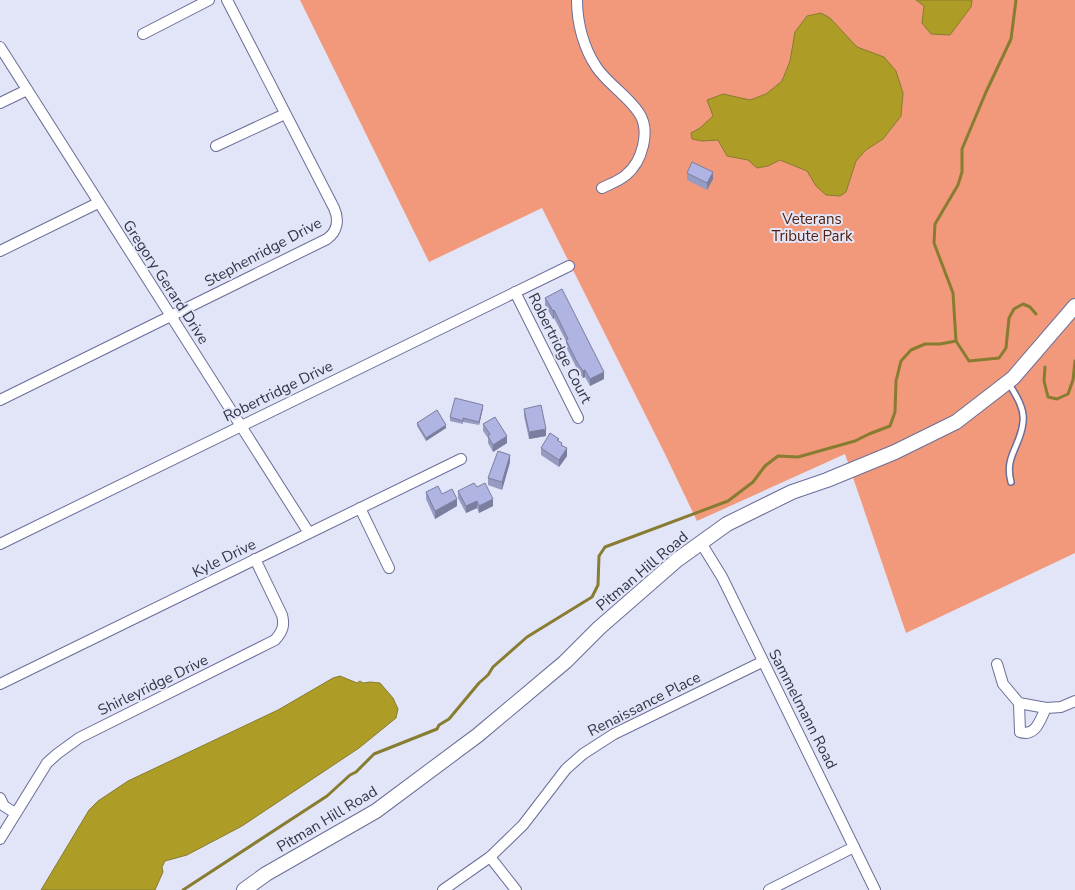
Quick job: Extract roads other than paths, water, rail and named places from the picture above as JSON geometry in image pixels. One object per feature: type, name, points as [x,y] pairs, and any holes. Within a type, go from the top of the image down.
[{"type":"main road","name":"Pitman Hill Road","points":[[244,890],[266,874],[376,811],[478,735],[528,691],[565,662],[599,628],[677,560],[727,524],[792,492],[827,480],[886,455],[956,422],[1013,378],[1075,306]]},
{"type":"street","points":[[143,34],[210,0]]},
{"type":"street","name":"Stephenridge Drive","points":[[0,400],[327,239],[334,231],[337,215],[227,0]]},
{"type":"street","points":[[576,0],[582,36],[588,53],[611,84],[640,114],[644,125],[642,151],[636,164],[627,175],[602,188]]},
{"type":"street","name":"Gregory Gerard Drive","points":[[0,47],[309,533]]},
{"type":"street","points":[[0,103],[27,90]]},
{"type":"street","points":[[216,146],[285,114]]},
{"type":"street","points":[[0,251],[98,203]]},
{"type":"street","name":"Robertridge Drive","points":[[0,544],[569,266]]},
{"type":"street","name":"Robertridge Court","points":[[515,292],[578,418]]},
{"type":"street","name":"Kyle Drive","points":[[0,684],[461,459]]},
{"type":"street","points":[[360,508],[389,568]]},
{"type":"street","name":"Sammelmann Road","points":[[701,543],[722,577],[762,662],[876,890]]},
{"type":"street","name":"Shirleyridge Drive","points":[[0,839],[47,763],[68,745],[275,640],[284,624],[282,615],[255,559]]},
{"type":"street","name":"Renaissance Place","points":[[442,890],[490,857],[522,825],[566,769],[578,757],[614,734],[762,662]]},
{"type":"street","points":[[997,664],[1003,684],[1019,703],[1046,708],[1061,707],[1075,701]]},
{"type":"street","points":[[1019,703],[1020,732],[1026,734],[1033,731],[1046,708]]},
{"type":"street","points":[[0,798],[4,806],[16,813]]},
{"type":"street","points":[[769,890],[854,847]]},
{"type":"street","points":[[490,857],[516,890]]},
{"type":"lane","points":[[1008,382],[1018,400],[1023,422],[1008,464],[1010,482]]},
{"type":"waterway","points":[[1016,0],[1011,39],[962,149],[962,172],[958,185],[935,224],[934,243],[953,293],[956,341],[969,361],[999,358],[1006,348],[1009,318],[1014,309],[1023,304],[1030,307],[1036,314]]},
{"type":"waterway","points":[[183,890],[327,796],[374,754],[437,729],[439,725],[449,719],[493,667],[527,637],[592,597],[598,585],[599,556],[605,547],[728,501],[753,482],[765,466],[778,456],[798,457],[855,441],[890,426],[895,412],[896,381],[901,361],[911,350],[925,344],[956,341]]},
{"type":"waterway","points":[[1045,367],[1044,381],[1048,397],[1057,399],[1068,394],[1073,380],[1075,361]]},
{"type":"park label","name":"Veterans Tribute Park","points":[[812,228]]}]
